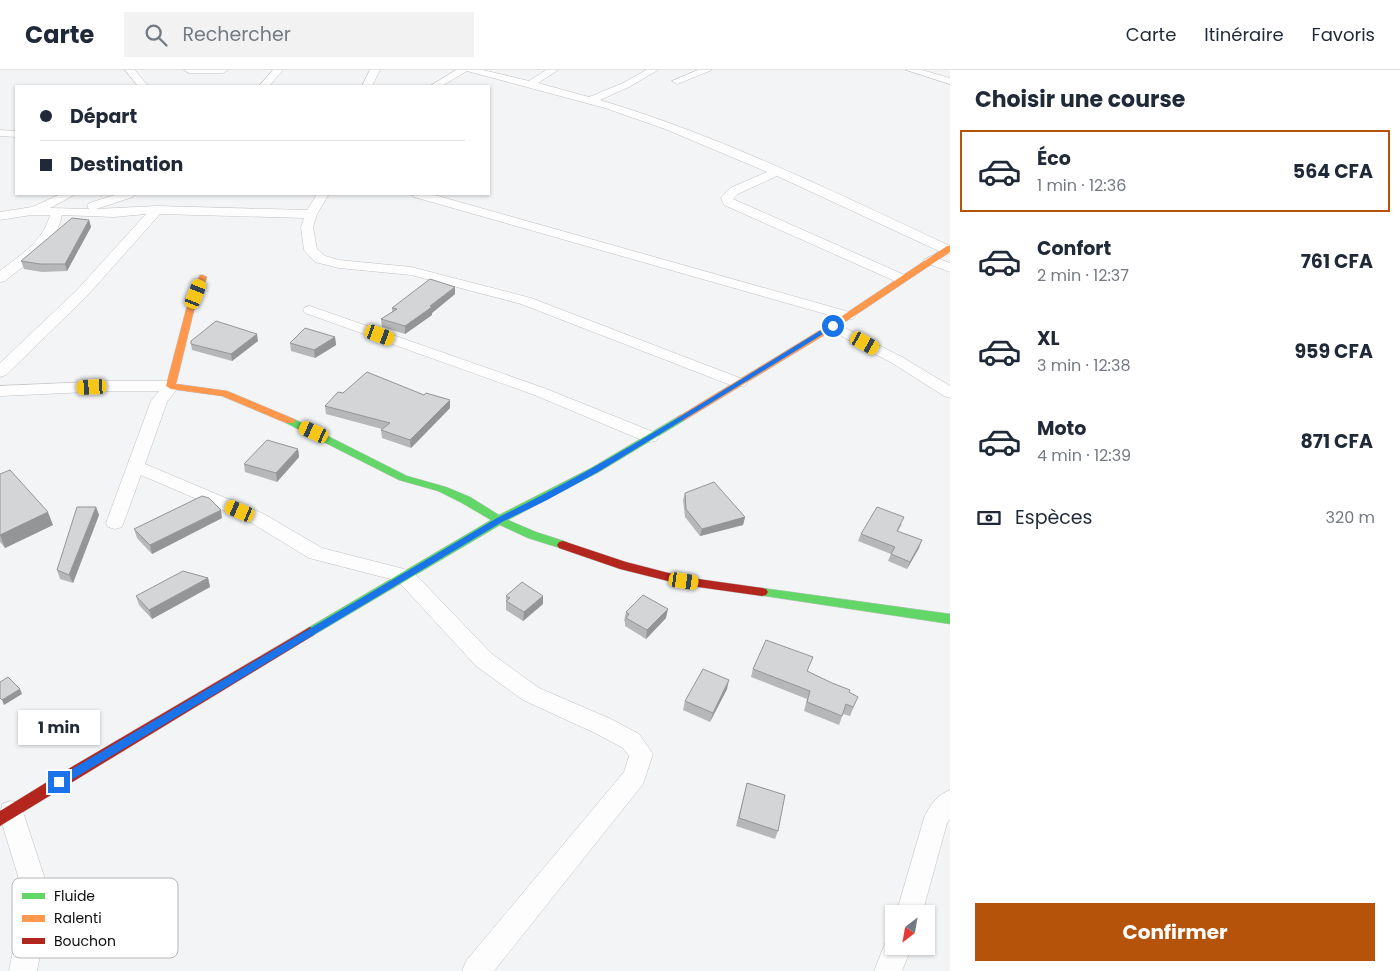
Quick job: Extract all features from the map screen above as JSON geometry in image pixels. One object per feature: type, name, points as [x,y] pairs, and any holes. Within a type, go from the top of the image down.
[{"type":"street","points":[[130,70],[142,85]]},
{"type":"street","points":[[189,70],[223,70]]},
{"type":"street","points":[[265,85],[278,70]]},
{"type":"street","points":[[368,85],[375,70]]},
{"type":"street","points":[[437,85],[463,70]]},
{"type":"street","points":[[471,70],[590,100],[698,139],[823,191],[949,249]]},
{"type":"street","points":[[529,85],[553,70]]},
{"type":"street","points":[[590,100],[626,85],[653,70]]},
{"type":"street","points":[[678,80],[707,70]]},
{"type":"street","points":[[911,70],[950,81]]},
{"type":"street","points":[[0,133],[15,134]]},
{"type":"street","points":[[776,172],[734,192],[727,198],[728,202],[902,279]]},
{"type":"street","points":[[32,211],[68,195]]},
{"type":"street","points":[[76,195],[89,210]]},
{"type":"street","points":[[89,210],[126,195]]},
{"type":"street","points":[[322,195],[311,214],[307,227],[311,250],[320,259],[339,264],[411,271],[526,302],[739,383]]},
{"type":"street","points":[[422,195],[848,316]]},
{"type":"street","points":[[0,216],[32,211],[89,210],[311,214]]},
{"type":"street","points":[[0,372],[82,293],[157,210]]},
{"type":"street","points":[[0,278],[42,244],[53,229],[57,212]]},
{"type":"street","points":[[31,878],[6,815],[499,520],[553,494],[739,383],[833,326],[949,249]]},
{"type":"street","points":[[931,260],[950,268]]},
{"type":"street","points":[[115,523],[159,401],[171,386],[190,310],[203,277]]},
{"type":"street","points":[[310,310],[538,391],[650,436]]},
{"type":"street","points":[[833,326],[897,360],[950,393]]},
{"type":"street","points":[[0,391],[110,386],[171,386],[224,393],[314,432],[403,478],[442,490],[466,500],[499,520],[532,535],[615,563],[684,581],[950,619]]},
{"type":"street","points":[[135,466],[257,518],[316,553],[405,576],[484,660],[532,694],[603,726],[631,741],[641,754],[635,777],[476,971]]},
{"type":"street","points":[[912,905],[936,818],[950,801]]},
{"type":"street","points":[[888,971],[894,955]]},
{"type":"street","points":[[23,971],[26,958]]},
{"type":"building","points":[[72,218],[89,220],[65,264],[40,264],[21,261]]},
{"type":"building","points":[[430,279],[455,287],[430,306],[432,307],[405,326],[381,319],[397,309],[392,308]]},
{"type":"building","points":[[216,321],[257,334],[231,354],[191,344],[191,341]]},
{"type":"building","points":[[305,328],[335,337],[314,350],[290,343]]},
{"type":"building","points":[[367,372],[424,395],[426,393],[450,400],[410,440],[381,430],[390,423],[325,406],[338,392],[343,393]]},
{"type":"building","points":[[267,440],[298,449],[276,473],[244,464]]},
{"type":"building","points":[[10,470],[48,512],[0,535],[0,474]]},
{"type":"building","points":[[714,482],[745,517],[702,529],[686,509],[685,493]]},
{"type":"building","points":[[202,496],[209,498],[221,510],[150,545],[134,529]]},
{"type":"building","points":[[77,507],[96,507],[69,575],[57,570]]},
{"type":"building","points":[[877,507],[904,517],[897,531],[922,540],[910,562],[891,554],[895,547],[861,534]]},
{"type":"building","points":[[183,571],[208,578],[149,610],[136,596]]},
{"type":"building","points":[[522,582],[543,596],[524,612],[506,601],[510,598],[506,596]]},
{"type":"building","points":[[643,595],[668,609],[647,630],[626,618],[629,614],[626,612]]},
{"type":"building","points":[[766,640],[813,657],[807,671],[850,690],[849,692],[858,697],[853,707],[846,704],[842,716],[807,702],[810,691],[753,669]]},
{"type":"building","points":[[703,669],[729,680],[713,713],[685,701]]},
{"type":"building","points":[[8,677],[20,689],[2,700],[0,698],[0,682]]},
{"type":"building","points":[[747,783],[785,795],[778,831],[739,818]]},
{"type":"traffic: fast","points":[[310,632],[499,520],[595,470],[681,418]]},
{"type":"traffic: fast","points":[[290,421],[403,478],[442,489],[466,500],[499,520],[532,535],[563,545]]},
{"type":"traffic: fast","points":[[762,592],[950,619]]},
{"type":"traffic: slow","points":[[681,418],[833,326],[950,248]]},
{"type":"traffic: slow","points":[[203,277],[190,310],[171,386],[224,393],[290,421]]},
{"type":"traffic: jam","points":[[563,545],[624,566],[684,581],[762,592]]},
{"type":"traffic: jam","points":[[0,819],[75,772],[310,632]]},
{"type":"route","points":[[59,782],[499,520],[595,470],[833,326]]}]
